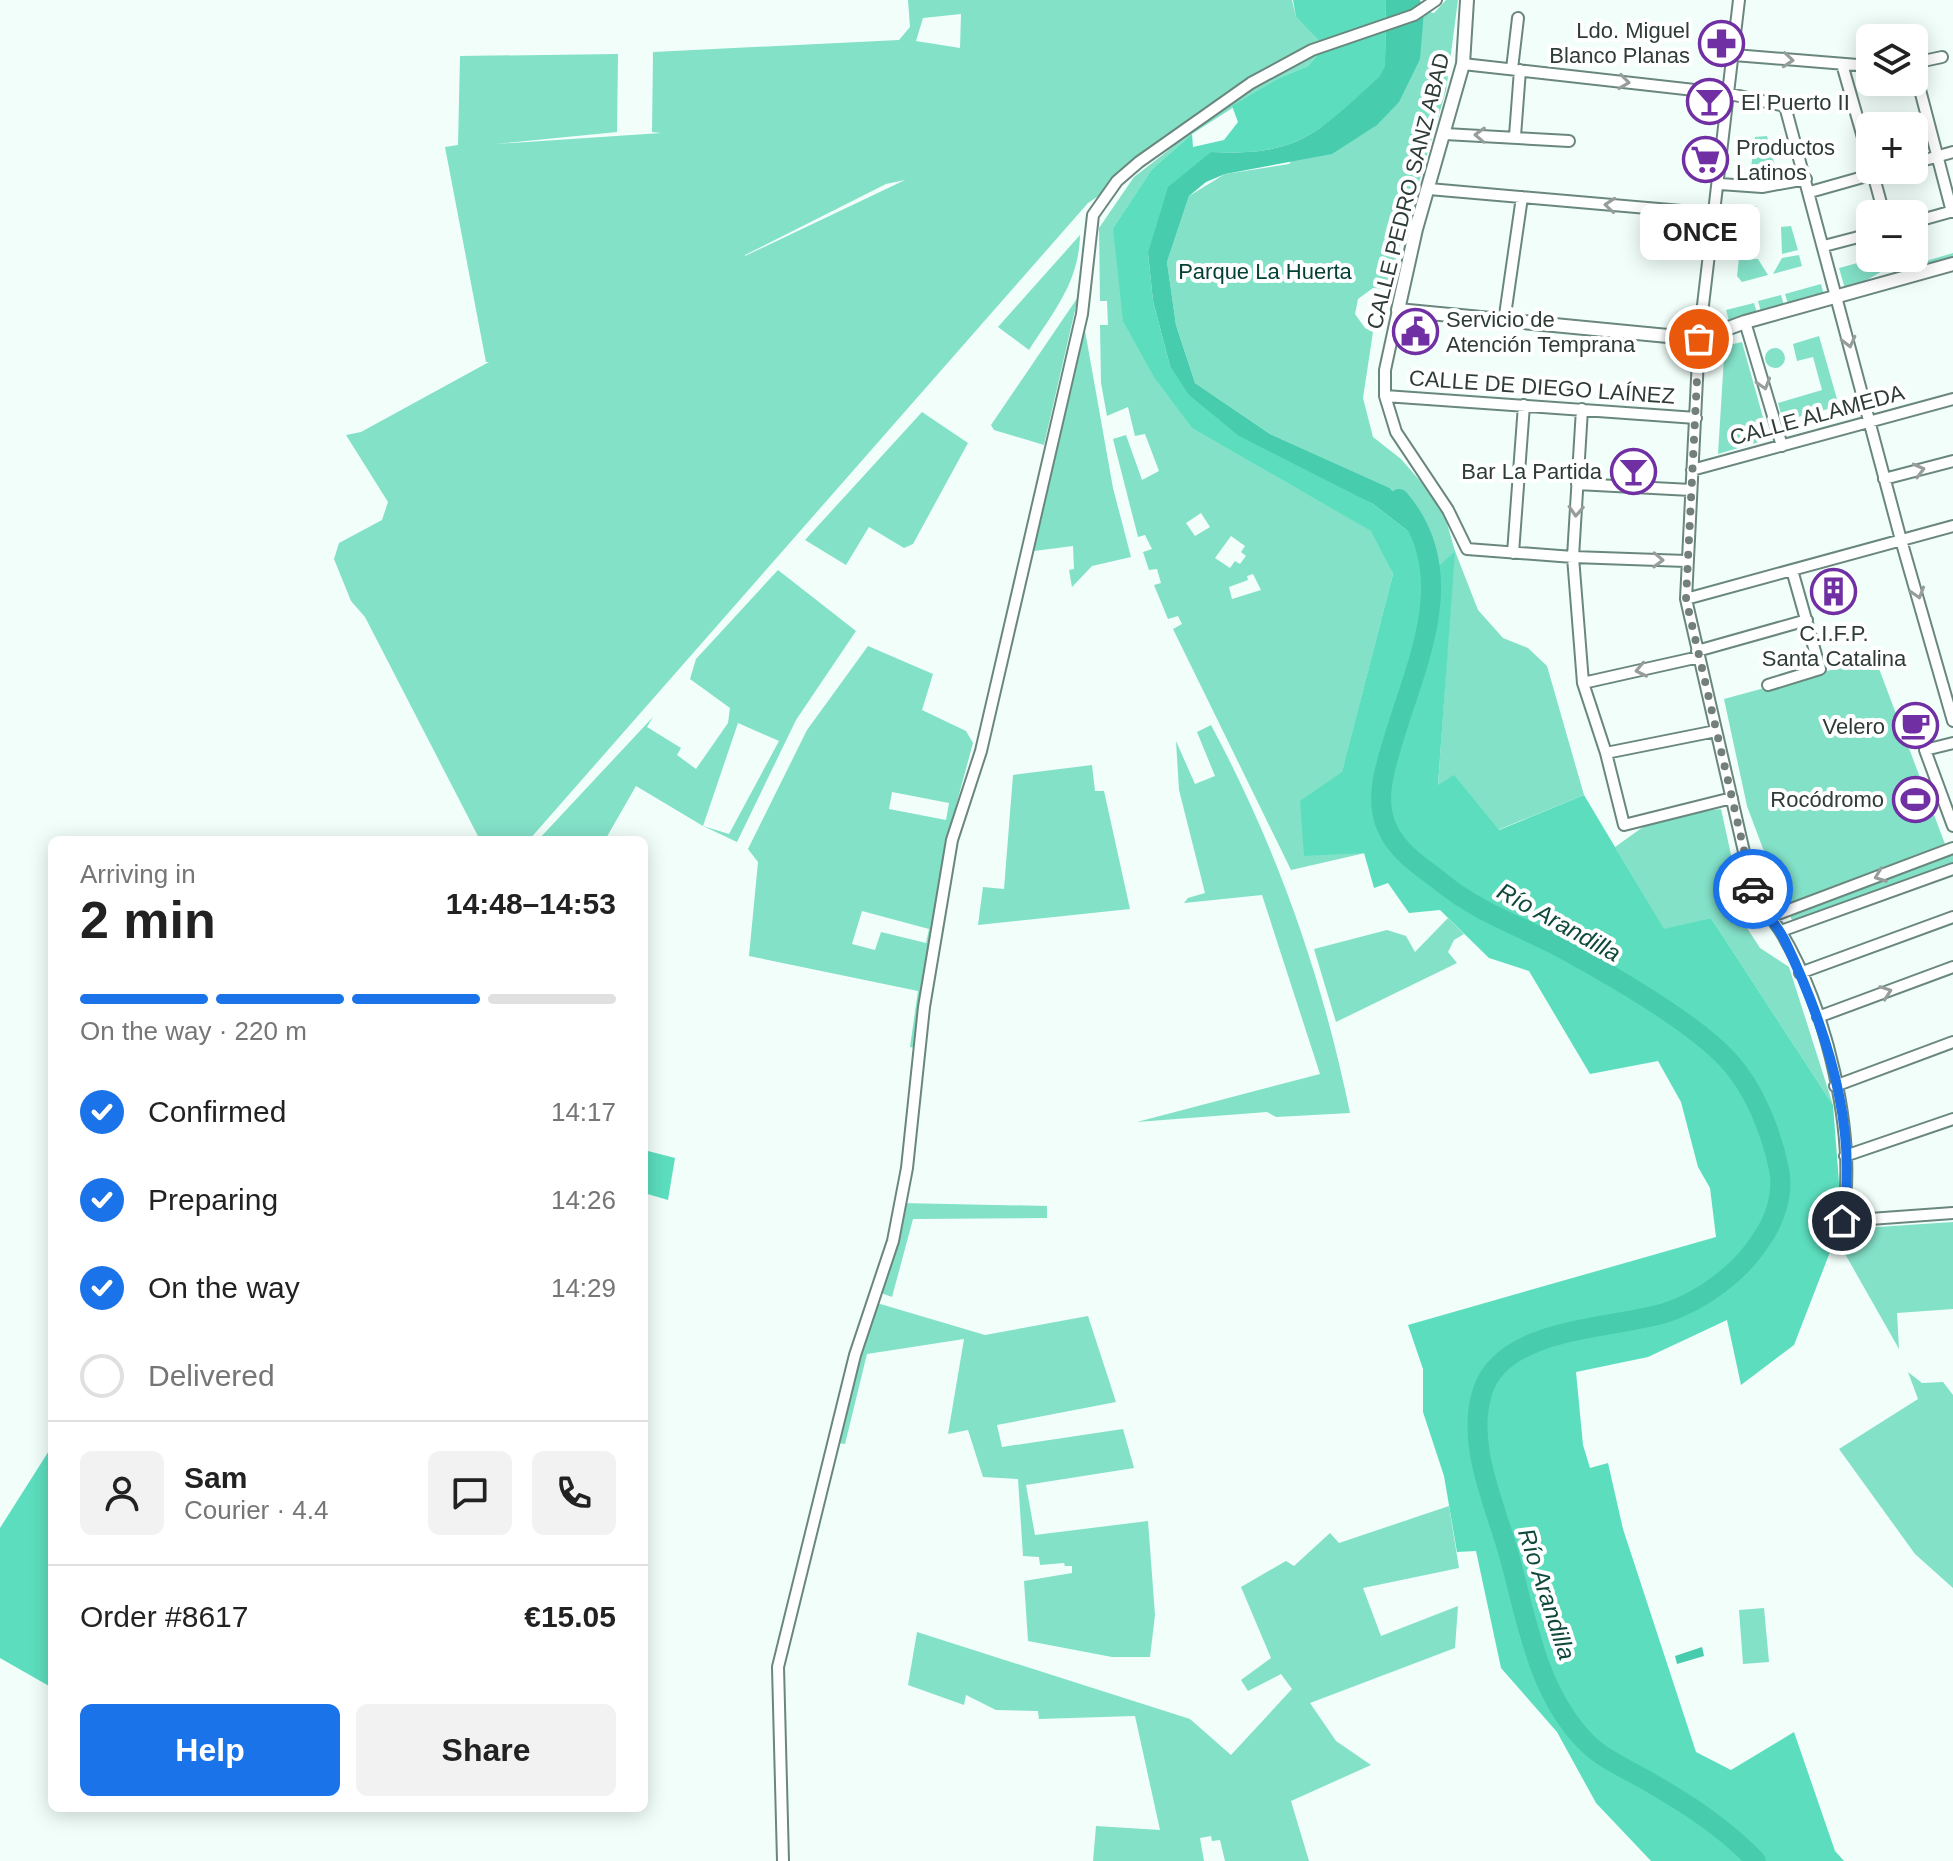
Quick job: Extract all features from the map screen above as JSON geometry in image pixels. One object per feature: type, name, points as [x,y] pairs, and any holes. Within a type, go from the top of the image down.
[{"type":"street","points":[[783,1861],[778,1667],[855,1355],[893,1241],[907,1168],[924,1007],[952,840],[981,751],[1082,314],[1093,215],[1102,199],[1128,172],[1238,92],[1306,53],[1424,10],[1436,0]]},
{"type":"street","name":"CALLE PEDRO SANZ ABAD","points":[[1467,0],[1463,64],[1403,278],[1385,370],[1385,396],[1396,432],[1448,510],[1467,549],[1686,561]]},
{"type":"street","points":[[1739,0],[1720,184],[1699,339],[1686,599],[1753,891],[1781,931],[1818,1017],[1835,1086],[1845,1156],[1848,1192],[1842,1221],[1953,1213]]},
{"type":"street","points":[[1515,136],[1518,18]]},
{"type":"street","points":[[1734,55],[1856,65]]},
{"type":"street","points":[[1928,61],[1942,57]]},
{"type":"street","points":[[1463,64],[1730,94],[1785,106],[1884,479],[1953,721]]},
{"type":"street","points":[[1842,64],[1856,113]]},
{"type":"street","points":[[1922,96],[1952,212],[1928,218]]},
{"type":"street","points":[[1445,134],[1569,141]]},
{"type":"street","points":[[1928,159],[1953,152]]},
{"type":"street","points":[[1810,192],[1856,177]]},
{"type":"street","points":[[1720,184],[1762,187],[1806,179]]},
{"type":"street","points":[[1429,189],[1716,214]]},
{"type":"street","points":[[1504,322],[1522,197]]},
{"type":"street","points":[[1824,246],[1856,238]]},
{"type":"street","points":[[1398,310],[1699,339],[1745,322],[1953,264]]},
{"type":"street","points":[[1745,322],[1782,446]]},
{"type":"street","name":"CALLE DE DIEGO LAÍNEZ","points":[[1385,396],[1696,418]]},
{"type":"street","name":"CALLE ALAMEDA","points":[[1692,470],[1953,399]]},
{"type":"street","points":[[1516,553],[1527,406]]},
{"type":"street","points":[[1582,409],[1573,557],[1583,683],[1606,753],[1624,825],[1732,798]]},
{"type":"street","points":[[1884,479],[1953,461]]},
{"type":"street","points":[[1577,484],[1691,490]]},
{"type":"street","points":[[1686,599],[1953,526]]},
{"type":"street","points":[[1768,685],[1820,669],[1792,570]]},
{"type":"street","points":[[1583,683],[1698,654],[1807,620]]},
{"type":"street","points":[[1606,753],[1716,731]]},
{"type":"street","points":[[1953,743],[1925,750],[1953,826]]},
{"type":"street","points":[[1770,917],[1953,848]]},
{"type":"street","points":[[1781,931],[1953,869]]},
{"type":"street","points":[[1800,973],[1953,917]]},
{"type":"street","points":[[1818,1017],[1953,967]]},
{"type":"street","points":[[1835,1086],[1953,1042]]},
{"type":"street","points":[[1845,1156],[1953,1119]]},
{"type":"green space","points":[[908,0],[1292,0],[1296,17],[1326,45],[1308,66],[1279,78],[1192,134],[1152,169],[1113,228],[1193,429],[1372,531],[1393,574],[1342,773],[1365,853],[1291,870],[1173,629],[1182,624],[1178,616],[1168,619],[1154,585],[1161,583],[1157,569],[1149,570],[1143,552],[1152,549],[1145,535],[1138,537],[1113,439],[1126,435],[1142,480],[1159,471],[1145,434],[1135,436],[1128,407],[1107,416],[1101,383],[1100,325],[1108,325],[1107,301],[1100,301],[1099,228],[1134,177],[1174,146],[1088,203],[533,836],[478,836],[365,617],[351,601],[334,559],[339,543],[382,520],[388,502],[346,435],[361,432],[489,362],[486,362],[445,147],[458,145],[460,56],[618,54],[617,132],[495,144],[661,133],[652,132],[653,52],[899,40],[910,27]],"holes":[[[961,14],[960,48],[916,41],[923,18]],[[905,180],[745,256],[886,184]],[[1201,513],[1210,527],[1195,536],[1186,523]],[[1231,536],[1245,546],[1241,552],[1246,556],[1240,564],[1235,561],[1230,568],[1215,558]],[[1253,574],[1261,590],[1232,599],[1229,587],[1248,580],[1247,576]]]},
{"type":"green space","name":"Parque La Huerta","points":[[1446,0],[1458,0],[1446,91],[1387,289],[1373,288],[1358,299],[1355,314],[1365,328],[1373,332],[1363,398],[1373,437],[1401,459],[1442,506],[1455,551],[1478,610],[1503,638],[1528,648],[1547,666],[1584,795],[1498,830],[1454,776],[1438,786],[1454,552],[1432,573],[1410,513],[1390,488],[1270,434],[1195,383],[1176,325],[1167,262],[1189,196],[1225,174],[1289,164],[1424,11],[1434,13]]},
{"type":"green space","points":[[1767,136],[1775,166],[1762,162],[1751,168],[1755,137]]},
{"type":"green space","points":[[1746,206],[1756,206],[1757,228],[1744,227]]},
{"type":"green space","points":[[1791,226],[1798,250],[1782,254],[1781,227]]},
{"type":"green space","points":[[1743,232],[1757,233],[1758,254],[1740,253]]},
{"type":"green space","points":[[1080,235],[1079,252],[1070,282],[1029,350],[998,327]]},
{"type":"green space","points":[[1953,253],[1953,259],[1928,266],[1928,260]]},
{"type":"green space","points":[[1799,255],[1802,266],[1773,274],[1782,258]]},
{"type":"green space","points":[[1739,258],[1758,259],[1768,275],[1742,282],[1737,276]]},
{"type":"green space","points":[[1856,263],[1856,272],[1881,272],[1845,289],[1839,268]]},
{"type":"green space","points":[[1821,284],[1824,295],[1788,304],[1785,294]]},
{"type":"green space","points":[[1781,295],[1784,305],[1761,312],[1758,301]]},
{"type":"green space","points":[[1078,297],[1044,445],[994,430],[991,425]]},
{"type":"green space","points":[[1754,303],[1757,313],[1729,321],[1726,310]]},
{"type":"green space","points":[[1082,314],[1113,488],[1131,557],[1092,566],[1072,587],[1069,570],[1074,569],[1073,546],[1026,552]]},
{"type":"green space","points":[[1819,336],[1839,406],[1783,421],[1778,403],[1822,390],[1813,357],[1797,361],[1793,344]]},
{"type":"green space","points":[[1742,342],[1769,439],[1718,454],[1724,357],[1710,356],[1711,349]]},
{"type":"green space","points":[[1775,348],[1782,351],[1785,358],[1782,365],[1775,368],[1768,365],[1765,358],[1768,351]]},
{"type":"green space","points":[[922,412],[968,443],[913,544],[904,548],[869,527],[846,565],[805,540]]},
{"type":"green space","points":[[778,570],[856,631],[796,720],[737,842],[703,826],[636,786],[607,836],[542,836],[653,717],[647,727],[681,748],[677,755],[696,769],[728,723],[730,708],[690,679],[696,659]],"holes":[[[738,723],[779,741],[729,834],[703,826]]]},
{"type":"green space","points":[[868,646],[933,674],[922,710],[966,731],[973,743],[947,839],[915,1048],[910,1047],[918,991],[749,956],[758,862],[748,849],[807,730]],"holes":[[[892,792],[949,803],[946,820],[889,809]],[[862,911],[929,929],[926,943],[881,932],[875,950],[852,944]]]},
{"type":"green space","points":[[1875,658],[1945,844],[1784,905],[1747,806],[1724,699]]},
{"type":"green space","points":[[1211,725],[1257,818],[1295,914],[1326,1012],[1350,1113],[1276,1117],[1267,1112],[1137,1122],[1320,1074],[1262,895],[1184,903],[1188,898],[1205,893],[1179,790],[1176,741],[1195,784],[1215,776],[1197,732]]},
{"type":"green space","points":[[1092,765],[1095,791],[1104,791],[1130,909],[978,925],[983,887],[1004,889],[1013,775]]},
{"type":"green space","points":[[1721,809],[1747,928],[1760,948],[1789,967],[1833,1105],[1711,918],[1664,930],[1615,847],[1657,817]]},
{"type":"green space","points":[[1953,853],[1953,863],[1796,921],[1791,919],[1791,913]]},
{"type":"green space","points":[[1448,918],[1464,934],[1454,940],[1448,952],[1457,963],[1336,1022],[1314,949],[1387,930],[1406,936],[1415,952]]},
{"type":"green space","points":[[900,1203],[1047,1206],[1047,1218],[913,1219],[892,1297],[881,1293]]},
{"type":"green space","points":[[1953,1222],[1953,1309],[1897,1313],[1899,1349],[1840,1245],[1847,1229]]},
{"type":"green space","points":[[877,1303],[985,1335],[1088,1316],[1116,1402],[997,1425],[1002,1447],[1123,1429],[1134,1468],[1026,1485],[1035,1535],[1148,1521],[1155,1615],[1150,1657],[1112,1657],[1028,1641],[1024,1581],[1072,1573],[1072,1566],[1065,1566],[1064,1563],[1040,1565],[1039,1557],[1023,1556],[1018,1479],[983,1477],[968,1430],[948,1434],[964,1339],[867,1354],[845,1444],[838,1443],[858,1355]]},
{"type":"green space","points":[[1908,1372],[1922,1383],[1943,1382],[1953,1395],[1953,1588],[1915,1554],[1839,1449],[1918,1399]]},
{"type":"green space","points":[[1449,1506],[1459,1568],[1363,1588],[1381,1636],[1458,1606],[1455,1648],[1310,1703],[1336,1741],[1371,1765],[1291,1801],[1309,1861],[1225,1861],[1220,1840],[1212,1841],[1211,1836],[1200,1838],[1204,1861],[1093,1861],[1096,1826],[1160,1830],[1135,1716],[1039,1719],[1038,1711],[996,1710],[966,1695],[964,1705],[908,1685],[917,1632],[1190,1719],[1231,1755],[1292,1689],[1281,1674],[1248,1691],[1241,1680],[1271,1658],[1241,1587],[1286,1561],[1294,1566],[1330,1533],[1339,1543]]},
{"type":"green space","points":[[1764,1608],[1769,1662],[1743,1664],[1739,1610]]},
{"type":"shaded area","points":[[1293,0],[1386,0],[1385,65],[1379,77],[1357,97],[1322,127],[1305,137],[1266,150],[1211,152],[1148,253],[1153,301],[1170,366],[1322,475],[1373,504],[1417,538],[1426,551],[1432,572],[1455,551],[1438,785],[1454,775],[1499,830],[1584,795],[1664,929],[1711,918],[1833,1105],[1842,1221],[1794,1345],[1741,1385],[1727,1320],[1648,1357],[1576,1372],[1583,1445],[1590,1468],[1608,1463],[1623,1529],[1696,1752],[1731,1770],[1794,1732],[1835,1851],[1844,1861],[1651,1861],[1596,1803],[1557,1732],[1501,1668],[1476,1551],[1457,1552],[1444,1476],[1423,1412],[1423,1369],[1408,1325],[1716,1237],[1710,1188],[1698,1167],[1681,1102],[1658,1061],[1590,1074],[1529,971],[1489,958],[1440,910],[1409,913],[1388,883],[1374,888],[1364,853],[1304,856],[1300,801],[1342,772],[1393,574],[1371,531],[1193,429],[1154,377],[1123,321],[1113,228],[1152,169],[1192,134],[1193,147],[1224,140],[1238,122],[1232,106],[1279,78],[1308,66],[1325,46],[1296,17]]},
{"type":"shaded area","points":[[1386,0],[1420,0],[1424,11],[1420,59],[1399,102],[1377,125],[1332,154],[1225,174],[1206,182],[1189,196],[1167,262],[1176,325],[1195,383],[1270,434],[1390,488],[1410,513],[1420,535],[1417,538],[1373,504],[1239,436],[1189,395],[1170,366],[1153,301],[1148,253],[1168,187],[1211,152],[1266,150],[1305,137],[1322,127],[1379,77],[1385,66]]},
{"type":"shaded area","points":[[648,1151],[675,1158],[668,1200],[648,1194]]},
{"type":"shaded area","points":[[48,1452],[48,1685],[0,1658],[0,1528]]},
{"type":"shaded area","points":[[1702,1647],[1704,1656],[1677,1664],[1675,1656]]},
{"type":"waterway","name":"Río Arandilla","points":[[1399,499],[1418,528],[1428,558],[1431,590],[1421,653],[1383,779],[1382,810],[1388,830],[1398,846],[1412,859],[1469,902],[1556,945],[1693,1029],[1728,1060],[1746,1084],[1766,1125],[1776,1155],[1780,1188],[1774,1215],[1752,1252],[1731,1274],[1679,1308],[1562,1334],[1536,1342],[1513,1354],[1495,1369],[1483,1390],[1478,1410],[1484,1473],[1528,1630],[1556,1702],[1570,1723],[1601,1755],[1693,1809],[1720,1828],[1756,1861]]},
{"type":"way so far","points":[[1699,339],[1686,599],[1753,889]]},
{"type":"place","name":"Ldo. Miguel Blanco Planas","points":[[1721,43]]},
{"type":"place","name":"El Puerto II","points":[[1710,102]]},
{"type":"place","name":"Productos Latinos","points":[[1705,160]]},
{"type":"place","name":"Servicio de Atención Temprana","points":[[1415,332]]},
{"type":"place","name":"ONCE","points":[[1699,339]]},
{"type":"place","name":"Bar La Partida","points":[[1633,471]]},
{"type":"place","name":"C.I.F.P. Santa Catalina","points":[[1834,592]]},
{"type":"place","name":"Velero","points":[[1916,726]]},
{"type":"place","name":"Rocódromo","points":[[1915,799]]},
{"type":"route","points":[[1753,889],[1762,909],[1781,931],[1818,1017],[1831,1066],[1846,1148],[1848,1192],[1842,1221]]}]
